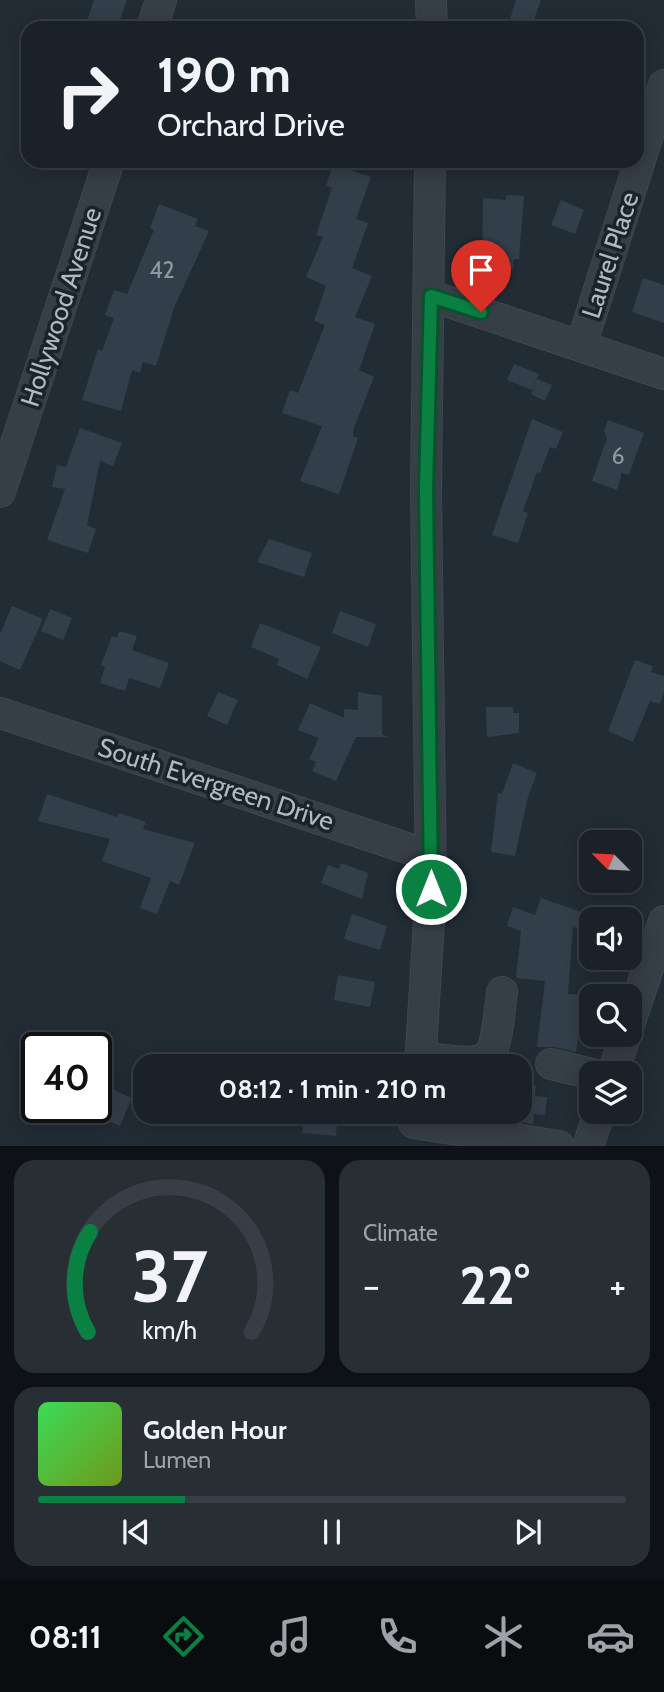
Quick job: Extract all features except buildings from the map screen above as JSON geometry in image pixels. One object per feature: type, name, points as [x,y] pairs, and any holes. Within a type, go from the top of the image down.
[{"type":"street","points":[[154,21],[162,0]]},
{"type":"street","points":[[431,0],[432,21]]},
{"type":"street","name":"Laurel Place","points":[[644,148],[664,85]]},
{"type":"street","name":"Hollywood Avenue","points":[[0,492],[107,168]]},
{"type":"street","points":[[421,1054],[431,856],[426,489],[431,296],[430,168]]},
{"type":"street","name":"Laurel Place","points":[[581,345],[638,168]]},
{"type":"street","points":[[431,296],[664,374]]},
{"type":"street","name":"South Evergreen Drive","points":[[0,713],[431,856]]},
{"type":"street","points":[[642,986],[664,921]]},
{"type":"street","points":[[491,1054],[495,1050],[502,992]]},
{"type":"street","points":[[551,1064],[579,1071]]},
{"type":"street","points":[[588,1146],[596,1124]]},
{"type":"street","points":[[414,1127],[559,1146]]},
{"type":"route","points":[[431,889],[431,708],[426,489],[431,296],[481,312]]}]
